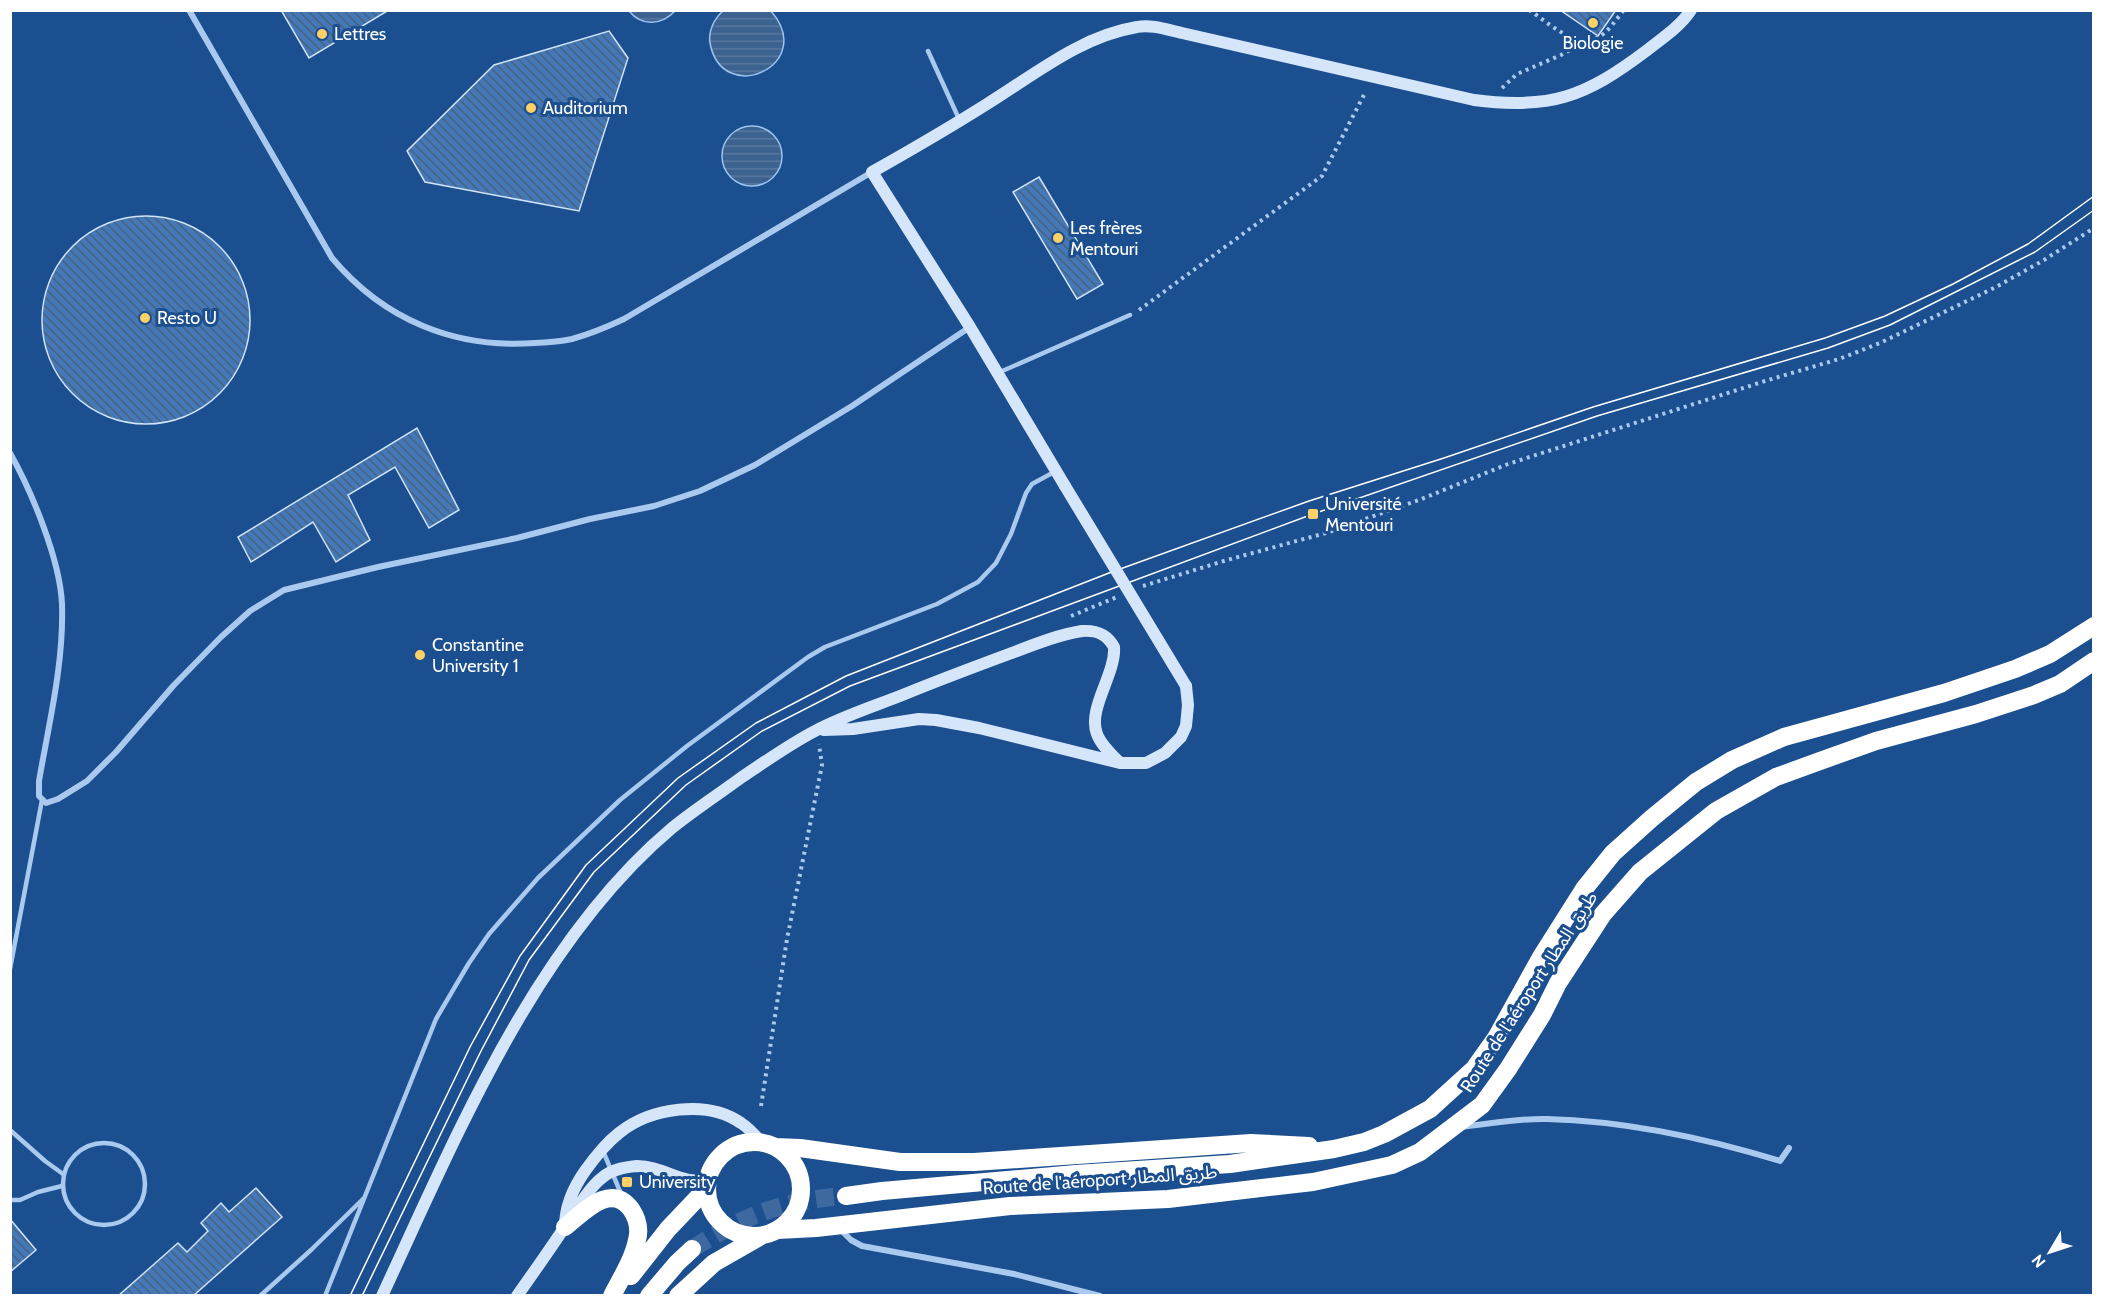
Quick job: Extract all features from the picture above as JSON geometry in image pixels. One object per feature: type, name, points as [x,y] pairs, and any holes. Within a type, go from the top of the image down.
[{"type":"highway","name":"Route de l'aéroport طريق المطار","points":[[846,1196],[1076,1174],[1230,1164],[1334,1149],[1364,1142],[1392,1130],[1430,1109],[1474,1069],[1496,1038],[1547,947],[1584,889],[1613,853],[1696,782],[1732,760],[1784,737],[1944,693],[2015,669],[2050,654],[2094,626]]},
{"type":"highway","name":"Route de l'aéroport طريق المطار","points":[[678,1296],[714,1263],[769,1233],[1010,1206],[1167,1199],[1313,1182],[1392,1165],[1420,1152],[1482,1105],[1542,1016],[1558,983],[1603,914],[1640,872],[1716,811],[1776,777],[1820,761],[1876,741],[2034,696],[2060,684],[2094,662]]},
{"type":"highway","points":[[617,1296],[668,1229],[707,1184],[717,1160],[733,1146],[746,1142],[900,1162],[963,1162],[1251,1143],[1293,1143],[1334,1149]]},
{"type":"highway","points":[[707,1184],[709,1205],[717,1219],[730,1230],[745,1235],[769,1233],[788,1221],[796,1210],[800,1196],[800,1181],[787,1155],[768,1145]]},
{"type":"highway","points":[[565,1227],[605,1198],[615,1198],[625,1202],[633,1213],[638,1224],[638,1238],[634,1252],[612,1296]]},
{"type":"highway","points":[[649,1296],[692,1249]]},
{"type":"street","points":[[189,10],[332,258],[349,279],[387,308],[432,330],[452,337],[485,343],[520,344],[571,339],[624,319],[960,121],[1072,50],[1095,38],[1141,26],[1182,33],[1489,102],[1543,103],[1563,99],[1607,79],[1675,28],[1691,10]]},
{"type":"street","points":[[816,730],[853,729],[919,719],[936,720],[989,730],[1120,763],[1146,763],[1174,746],[1186,726],[1188,705],[1185,686],[970,327],[872,172]]},
{"type":"street","points":[[10,453],[40,518],[60,583],[62,604],[59,662],[39,782],[39,796],[46,803],[87,781],[221,637],[250,611],[284,590],[390,564],[517,538],[590,519],[654,506],[700,491],[755,465],[852,406],[970,327]]},
{"type":"street","points":[[382,1296],[503,1046],[539,985],[593,911],[644,855],[672,829],[767,760],[816,730],[963,671],[1025,648],[1072,633],[1091,630],[1104,634],[1114,647],[1114,660],[1094,724],[1097,736],[1120,763]]},
{"type":"street","points":[[565,1227],[565,1214],[574,1190],[592,1160],[619,1132],[636,1122],[671,1110],[713,1111],[740,1122],[768,1145]]},
{"type":"street","points":[[1454,1128],[1545,1118],[1637,1127],[1747,1151],[1779,1161],[1789,1148]]},
{"type":"street","points":[[517,1296],[596,1184],[610,1172],[636,1166],[652,1167],[686,1180],[707,1184]]},
{"type":"street","points":[[837,1225],[842,1234],[862,1246],[1014,1275],[1100,1296]]},
{"type":"lane","points":[[928,51],[960,121]]},
{"type":"lane","points":[[997,373],[1130,315]]},
{"type":"lane","points":[[325,1296],[436,1019],[489,934],[531,885],[620,800],[687,746],[808,657],[825,647],[937,604],[978,582],[996,563],[1032,484],[1056,471]]},
{"type":"lane","points":[[10,969],[42,800]]},
{"type":"lane","points":[[10,1130],[63,1174]]},
{"type":"lane","points":[[104,1142],[129,1151],[138,1161],[144,1174],[145,1188],[134,1212],[123,1221],[110,1225],[96,1225],[84,1220],[73,1211],[66,1200],[62,1186],[63,1174],[74,1156],[90,1144],[104,1142]]},
{"type":"lane","points":[[602,1149],[610,1172],[625,1202]]},
{"type":"lane","points":[[10,1200],[20,1200],[38,1192],[62,1186]]},
{"type":"lane","points":[[260,1296],[366,1197]]},
{"type":"path","points":[[1529,10],[1568,36],[1584,42]]},
{"type":"path","points":[[1489,102],[1517,74],[1561,55],[1584,42],[1599,38],[1624,10]]},
{"type":"path","points":[[1130,315],[1144,308],[1322,176],[1373,77]]},
{"type":"path","points":[[1133,590],[1227,560],[1326,533],[1518,461],[1839,359],[1880,343],[1996,287],[2094,228]]},
{"type":"path","points":[[1061,620],[1122,595]]},
{"type":"path","points":[[760,1106],[787,939],[822,765],[816,730]]},
{"type":"water","points":[[629,11],[675,11],[664,19],[646,22]]},
{"type":"water","points":[[723,11],[771,11],[782,31],[783,48],[776,62],[763,72],[747,76],[731,73],[718,63],[710,43],[710,34],[714,21]]},
{"type":"water","points":[[752,126],[769,131],[777,139],[782,156],[777,173],[769,181],[752,186],[735,181],[727,173],[722,156],[727,139],[735,131]]},
{"type":"building","name":"Lettres","points":[[281,10],[389,10],[309,58]]},
{"type":"building","name":"Biologie","points":[[1560,10],[1616,10],[1598,36]]},
{"type":"building","name":"Auditorium","points":[[609,31],[628,58],[579,211],[425,182],[407,151],[494,65]]},
{"type":"building","name":"Les frères Mentouri","points":[[1039,177],[1103,284],[1077,299],[1013,192]]},
{"type":"building","name":"Resto U","points":[[136,216],[156,216],[176,220],[195,228],[220,246],[233,262],[242,280],[250,310],[246,350],[242,360],[233,378],[220,394],[204,407],[176,420],[156,424],[136,424],[116,420],[97,412],[72,394],[59,378],[46,350],[42,330],[42,310],[46,290],[54,271],[72,246],[88,233],[116,220]]},
{"type":"building","points":[[417,428],[459,510],[429,528],[395,467],[348,495],[370,540],[336,562],[313,522],[251,562],[238,537]]},
{"type":"building","points":[[256,1188],[282,1217],[193,1296],[118,1296],[178,1243],[187,1252],[208,1231],[201,1223],[221,1203],[229,1212]]},
{"type":"building","points":[[10,1219],[36,1250],[10,1272]]},
{"type":"tunnel","points":[[692,1249],[747,1218],[765,1211],[803,1201],[846,1196]]},
{"type":"tram line","points":[[350,1296],[470,1047],[520,956],[586,865],[678,778],[756,723],[846,676],[1109,573],[1309,501],[1593,407],[1825,338],[1885,316],[1953,284],[2028,244],[2094,196]]},
{"type":"tram line","points":[[362,1296],[481,1051],[529,960],[594,872],[686,785],[762,731],[850,686],[1313,514],[1597,416],[1828,348],[1890,325],[2035,252],[2094,210]]},
{"type":"place","name":"Biologie","points":[[1593,23]]},
{"type":"place","name":"Lettres","points":[[322,34]]},
{"type":"place","name":"Auditorium","points":[[531,108]]},
{"type":"place","name":"Les frères Mentouri","points":[[1058,238]]},
{"type":"place","name":"Resto U","points":[[145,318]]},
{"type":"place","name":"Université Mentouri","points":[[1313,514]]},
{"type":"place","name":"Constantine University 1","points":[[420,655]]},
{"type":"place","name":"University","points":[[627,1182]]}]
